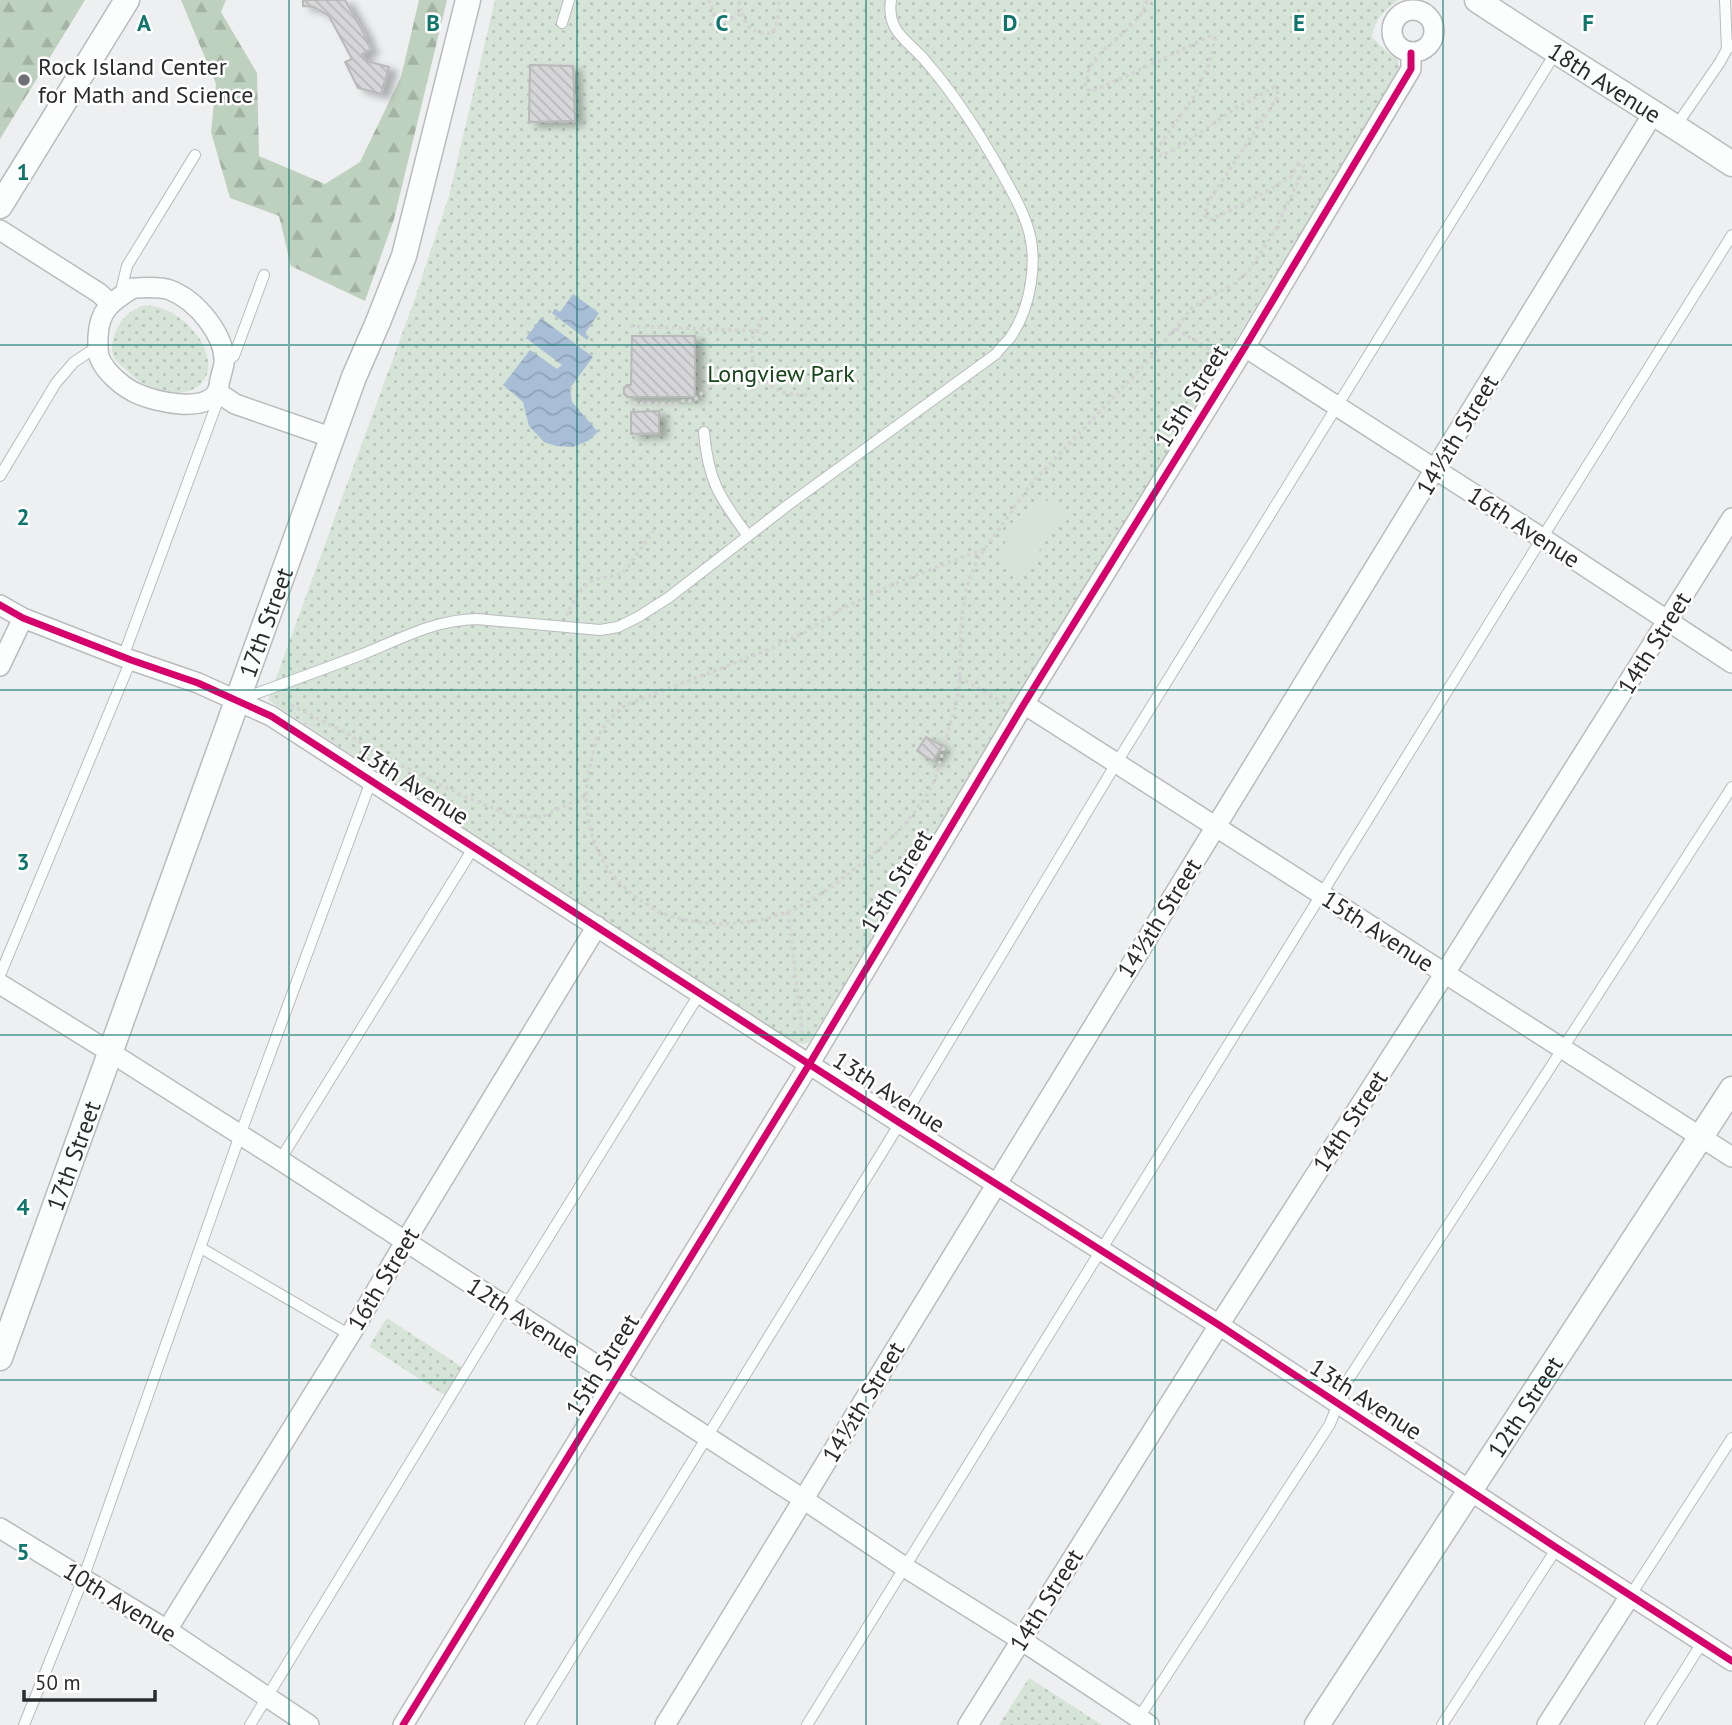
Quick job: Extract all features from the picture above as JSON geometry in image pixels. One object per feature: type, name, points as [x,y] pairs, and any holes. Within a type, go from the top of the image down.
[{"type":"street","points":[[0,206],[127,0]]},
{"type":"street","name":"17th Street","points":[[0,1358],[110,1052],[249,696],[354,377],[404,256],[468,0]]},
{"type":"street","name":"18th Avenue","points":[[1477,0],[1732,164]]},
{"type":"street","name":"15th Street","points":[[403,1725],[810,1063],[1021,708],[1239,356],[1411,69],[1411,53]]},
{"type":"street","name":"14½th Street","points":[[665,1725],[1654,112]]},
{"type":"street","points":[[0,230],[115,301]]},
{"type":"street","points":[[133,288],[169,290],[185,298],[208,319],[221,345],[224,363],[219,394],[190,405],[167,402],[137,394],[109,374],[98,356],[99,323],[105,310],[133,288]]},
{"type":"street","name":"16th Avenue","points":[[1239,356],[1336,407],[1732,663]]},
{"type":"street","points":[[219,394],[235,404],[333,438]]},
{"type":"street","name":"14th Street","points":[[968,1725],[1732,518]]},
{"type":"street","name":"13th Avenue","points":[[0,605],[23,618],[127,659],[198,684],[249,696],[271,716],[1219,1325],[1732,1661]]},
{"type":"street","points":[[0,666],[23,618]]},
{"type":"street","name":"15th Avenue","points":[[1021,708],[1117,762],[1732,1157]]},
{"type":"street","name":"16th Street","points":[[167,1630],[350,1335],[597,926]]},
{"type":"street","name":"12th Avenue","points":[[0,984],[280,1160],[1021,1640],[1141,1723]]},
{"type":"street","name":"12th Street","points":[[1317,1725],[1732,1088]]},
{"type":"street","name":"10th Avenue","points":[[0,1528],[167,1630],[309,1725]]},
{"type":"street","points":[[1547,1725],[1630,1596]]},
{"type":"lane","points":[[562,23],[569,0]]},
{"type":"lane","points":[[249,696],[361,655],[426,627],[456,620],[477,619],[600,631],[618,627],[668,598],[996,354],[1011,336],[1030,289],[1034,270],[1028,227],[1016,198],[963,109],[920,54],[904,41],[896,29],[891,16],[891,0]]},
{"type":"lane","points":[[1676,126],[1730,47],[1725,0]]},
{"type":"lane","points":[[530,1725],[1117,762],[1556,52]]},
{"type":"lane","points":[[115,301],[127,266],[195,155]]},
{"type":"lane","points":[[807,1725],[1732,235]]},
{"type":"lane","points":[[224,363],[234,356],[264,275]]},
{"type":"lane","points":[[0,476],[56,383],[74,362],[98,347]]},
{"type":"lane","points":[[0,975],[127,659],[219,394]]},
{"type":"lane","points":[[704,432],[708,469],[716,488],[748,536]]},
{"type":"lane","points":[[24,1725],[83,1579],[240,1135],[371,780]]},
{"type":"lane","points":[[1141,1723],[1330,1424],[1346,1383],[1732,787]]},
{"type":"lane","points":[[280,1160],[475,846]]},
{"type":"lane","points":[[250,1725],[700,993]]},
{"type":"lane","points":[[201,1248],[350,1335]]},
{"type":"lane","points":[[1630,1596],[1732,1438]]},
{"type":"lane","points":[[1442,1725],[1557,1548]]},
{"type":"lane","points":[[1650,1725],[1702,1643]]},
{"type":"path","points":[[709,0],[714,15],[720,20],[730,20],[742,13]]},
{"type":"path","points":[[738,0],[747,24],[752,29],[773,33],[778,19],[779,0]]},
{"type":"path","points":[[984,550],[892,585],[768,650],[626,705],[613,715],[596,741],[588,775],[587,795],[590,827],[601,858],[623,888],[663,914],[707,923],[747,923],[788,912],[848,874],[891,840],[904,826],[935,777],[959,687],[964,598],[976,561],[984,550],[1031,484],[1147,362],[1193,307],[1247,273],[1274,232],[1305,167],[1298,163],[1291,177],[1264,193],[1210,220],[1204,215],[1210,199],[1279,95],[1274,87],[1234,109],[1184,144],[1161,156],[1157,149],[1193,98],[1209,64],[1214,38],[1210,36],[1090,92],[1085,86],[1094,61],[1133,22],[1147,0]]},
{"type":"path","points":[[763,317],[753,338],[753,360],[756,369],[774,389],[796,396],[811,394]]},
{"type":"path","points":[[630,326],[756,331],[769,335]]},
{"type":"path","points":[[1176,329],[1239,356]]},
{"type":"path","points":[[633,403],[678,404],[693,401],[721,380],[733,377],[764,381]]},
{"type":"path","points":[[561,627],[586,585],[594,580],[621,575],[653,531]]},
{"type":"path","points":[[959,677],[1021,708]]},
{"type":"path","points":[[249,696],[280,700],[350,734],[369,749],[459,794],[512,816],[542,817],[587,795]]},
{"type":"path","points":[[788,912],[804,1044]]},
{"type":"green space","name":"Rock Island Center for Math and Science","points":[[0,0],[85,0],[0,139]]},
{"type":"green space","points":[[181,0],[226,0],[221,12],[257,73],[259,156],[325,184],[360,162],[401,77],[419,0],[447,0],[394,219],[365,301],[291,266],[279,216],[230,198],[211,132],[216,84]]},
{"type":"green space","name":"Longview Park","points":[[495,0],[1398,0],[1381,16],[1372,37],[1398,60],[1396,76],[809,1042],[804,1044],[792,1042],[268,700],[413,304],[449,196]]},
{"type":"green space","points":[[141,306],[152,306],[173,314],[184,321],[201,341],[208,363],[207,374],[198,387],[175,393],[159,391],[141,383],[115,359],[112,342],[116,331],[126,316]]},
{"type":"green space","points":[[1038,495],[1065,513],[1021,577],[994,559]]},
{"type":"green space","points":[[387,1318],[462,1367],[444,1395],[369,1346]]},
{"type":"green space","points":[[1029,1678],[1102,1725],[999,1725]]},
{"type":"water","points":[[573,294],[599,313],[585,333],[589,337],[587,340],[552,313],[555,309],[560,312]]},
{"type":"water","points":[[541,318],[593,357],[570,388],[572,402],[598,432],[588,441],[572,447],[544,442],[529,426],[523,402],[503,385],[530,350],[557,369],[562,365],[526,338]]},
{"type":"building","points":[[303,0],[345,0],[371,49],[362,54],[366,61],[389,67],[381,94],[358,88],[345,62],[352,59],[329,16],[314,7],[303,6]]},
{"type":"building","points":[[530,65],[573,66],[575,121],[529,122]]},
{"type":"building","points":[[632,336],[695,336],[695,397],[627,397],[624,388],[631,385]]},
{"type":"building","points":[[659,411],[659,433],[631,434],[631,412]]},
{"type":"building","points":[[926,737],[942,746],[933,761],[917,751]]},
{"type":"cycle path","points":[[403,1725],[810,1063],[1024,704],[1245,347],[1411,69],[1411,53]]},
{"type":"cycle path","points":[[0,605],[23,618],[198,683],[271,716],[900,1123],[1219,1325],[1732,1661]]},
{"type":"place","name":"Rock Island Center for Math and Science","points":[[24,80]]}]
